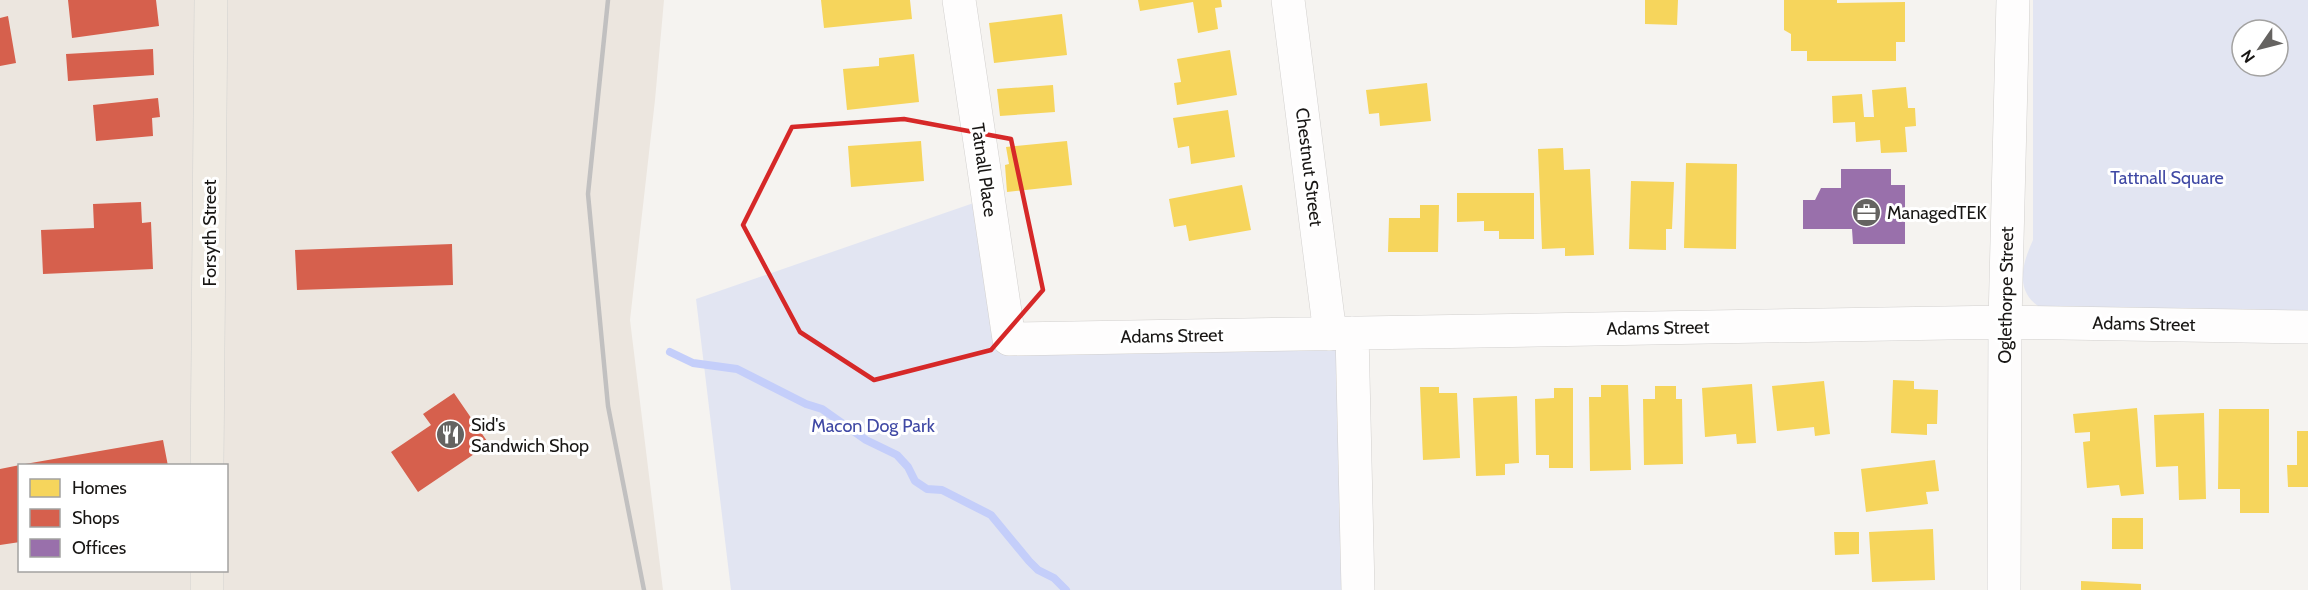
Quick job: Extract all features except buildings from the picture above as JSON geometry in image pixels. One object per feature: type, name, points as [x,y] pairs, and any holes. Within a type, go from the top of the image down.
[{"type":"main road","name":"Forsyth Street","points":[[207,464],[211,0]]},
{"type":"main road","points":[[207,572],[207,590]]},
{"type":"street","name":"Tatnall Place","points":[[959,0],[1009,339]]},
{"type":"street","name":"Chestnut Street","points":[[1288,0],[1341,333],[1358,590]]},
{"type":"street","name":"Oglethorpe Street","points":[[2004,590],[2005,322],[2013,0]]},
{"type":"street","name":"Adams Street","points":[[1009,339],[2005,322],[2308,327]]},
{"type":"highlighted area","points":[[904,119],[1011,139],[1043,290],[991,350],[874,380],[800,332],[743,225],[792,127]]},
{"type":"shaded area","points":[[0,0],[664,0],[630,320],[663,590],[0,590]]},
{"type":"green space","name":"Tattnall Square","points":[[2033,0],[2308,0],[2308,312],[2041,308],[2032,301],[2024,285],[2026,258],[2033,240]]},
{"type":"green space","name":"Macon Dog Park","points":[[991,197],[1010,342],[1352,332],[1356,590],[731,590],[696,299]]},
{"type":"waterway","points":[[670,352],[693,363],[737,369],[806,404],[822,409],[866,440],[897,455],[908,467],[915,481],[927,489],[942,490],[991,515],[1029,561],[1038,570],[1054,578],[1066,590]]},
{"type":"railway","points":[[608,0],[588,194],[608,406],[644,590]]},
{"type":"place","name":"ManagedTEK","points":[[1866,213]]},
{"type":"place","name":"Sid's Sandwich Shop","points":[[450,435]]}]
